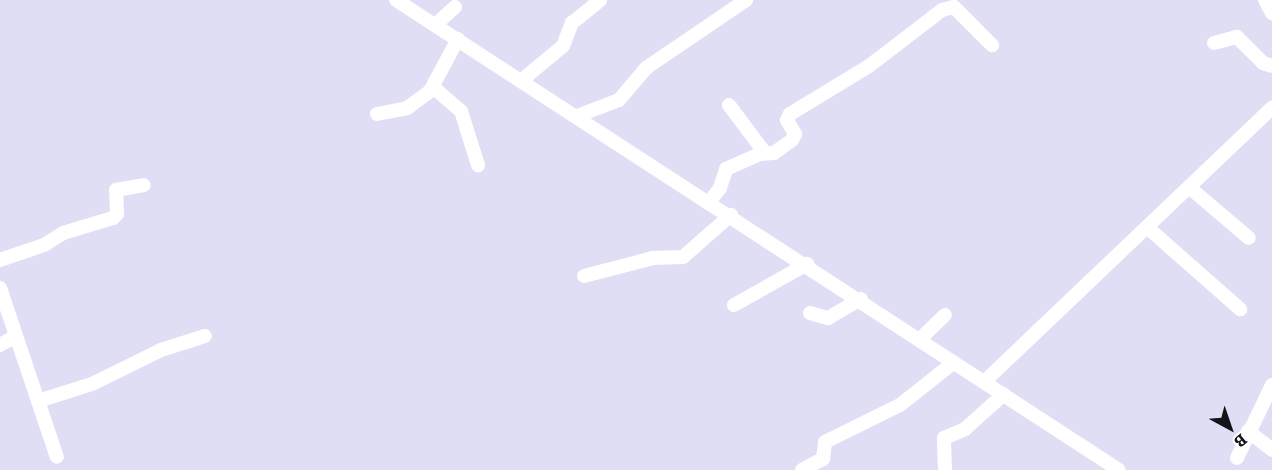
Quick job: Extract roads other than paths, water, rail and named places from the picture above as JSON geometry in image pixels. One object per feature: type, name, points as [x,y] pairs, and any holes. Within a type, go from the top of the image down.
[{"type":"street","points":[[396,0],[861,299],[953,363],[1119,470]]},
{"type":"street","points":[[522,80],[563,46],[572,23],[600,0]]},
{"type":"street","points":[[577,116],[619,100],[646,68],[746,0]]},
{"type":"street","points":[[1265,0],[1272,13]]},
{"type":"street","points":[[435,25],[455,7]]},
{"type":"street","points":[[710,201],[720,188],[726,169],[765,153],[777,152],[794,137],[787,120],[790,114],[869,66],[947,7],[954,7],[992,45]]},
{"type":"street","points":[[1214,43],[1237,37],[1263,63],[1272,66]]},
{"type":"street","points":[[377,114],[407,108],[434,87],[458,39]]},
{"type":"street","points":[[434,87],[461,111],[478,165]]},
{"type":"street","points":[[729,105],[765,153]]},
{"type":"street","points":[[984,382],[1272,108]]},
{"type":"street","points":[[0,260],[44,245],[63,233],[113,218],[117,214],[116,190],[144,185]]},
{"type":"street","points":[[1190,188],[1249,238]]},
{"type":"street","points":[[584,276],[653,258],[682,257],[731,215]]},
{"type":"street","points":[[1148,228],[1240,309]]},
{"type":"street","points":[[734,305],[807,264]]},
{"type":"street","points":[[0,288],[57,457]]},
{"type":"street","points":[[810,313],[824,319],[861,299]]},
{"type":"street","points":[[919,340],[945,315]]},
{"type":"street","points":[[0,345],[16,336]]},
{"type":"street","points":[[38,401],[147,360],[161,350],[205,336]]},
{"type":"street","points":[[802,470],[823,459],[825,442],[900,405],[953,363]]},
{"type":"street","points":[[1237,458],[1272,385]]},
{"type":"street","points":[[945,470],[944,438],[965,429],[1004,394]]},
{"type":"street","points":[[1248,432],[1272,450]]}]
